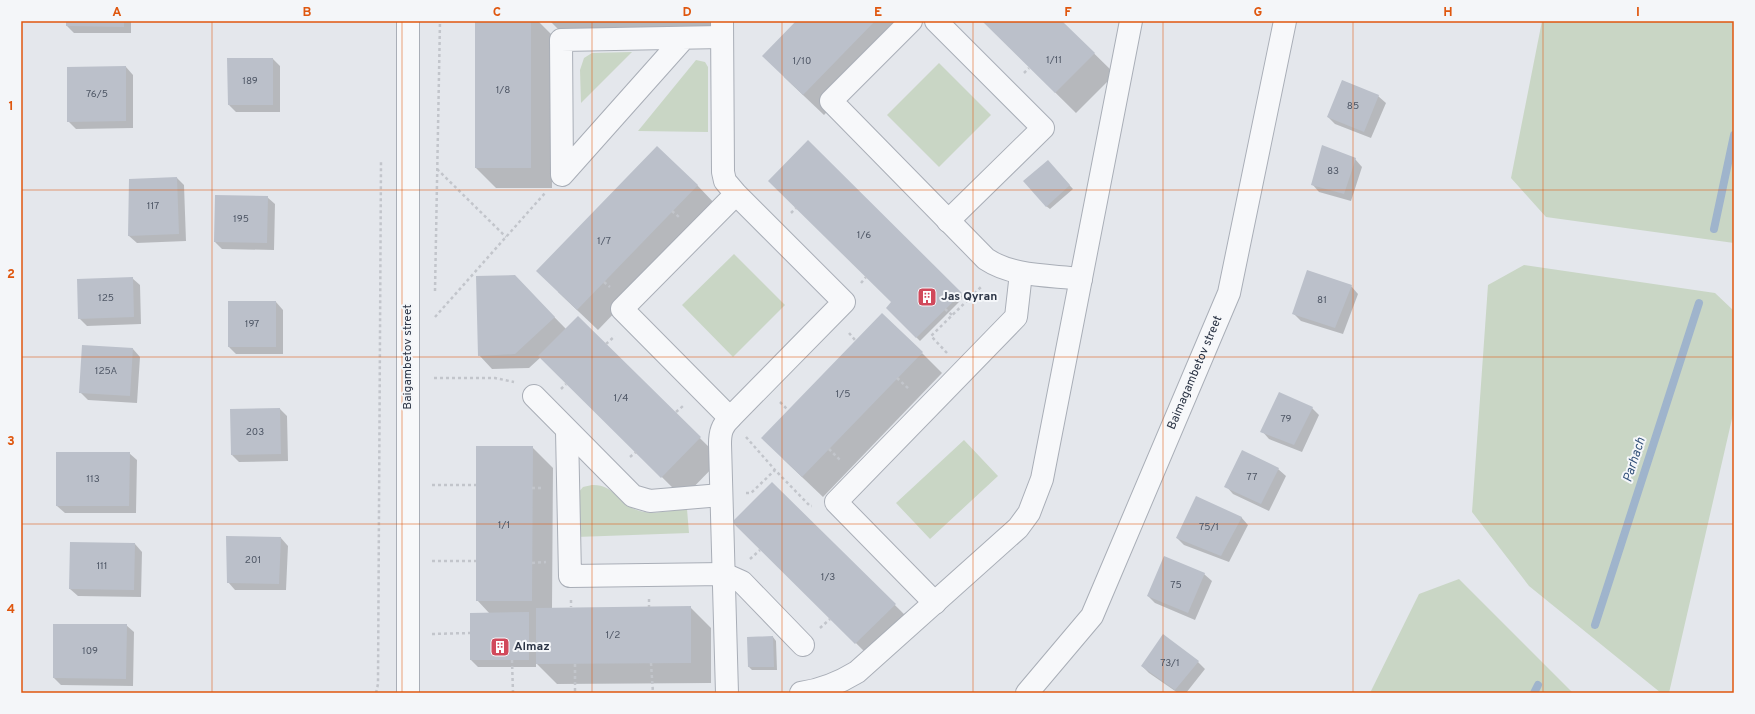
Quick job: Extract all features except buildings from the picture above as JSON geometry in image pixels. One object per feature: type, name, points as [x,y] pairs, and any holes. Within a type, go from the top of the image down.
[{"type":"street","name":"Baigambetov street","points":[[408,21],[408,693]]},
{"type":"street","points":[[911,21],[831,100],[986,259],[1000,267],[1021,272],[1081,279]]},
{"type":"street","points":[[936,21],[1043,128],[948,221]]},
{"type":"street","points":[[801,693],[827,688],[841,682],[857,672],[1018,528],[1029,513],[1042,479],[1131,21]]},
{"type":"street","name":"Baimagambetov street","points":[[1027,693],[1092,616],[1229,293],[1285,21]]},
{"type":"street","points":[[562,175],[561,40],[684,38],[722,29],[723,172],[725,181],[736,194],[844,302],[723,425],[720,433],[727,693]]},
{"type":"street","points":[[562,175],[684,38]]},
{"type":"street","points":[[730,418],[622,309],[736,194]]},
{"type":"street","points":[[935,603],[836,502],[1016,317],[1021,272]]},
{"type":"street","points":[[534,396],[633,496],[650,501],[721,495]]},
{"type":"street","points":[[567,431],[570,576],[724,574],[742,582],[803,645]]},
{"type":"path","points":[[376,693],[378,676],[381,157]]},
{"type":"path","points":[[437,169],[506,237]]},
{"type":"path","points":[[435,317],[562,175]]},
{"type":"path","points":[[963,371],[931,336],[1000,267]]},
{"type":"path","points":[[945,309],[952,315]]},
{"type":"path","points":[[434,378],[505,379],[516,382],[534,396]]},
{"type":"path","points":[[730,418],[775,470],[810,506],[836,502]]},
{"type":"path","points":[[721,495],[751,493],[775,470]]},
{"type":"path","points":[[431,486],[476,485]]},
{"type":"path","points":[[430,561],[476,561]]},
{"type":"path","points":[[429,634],[470,633]]},
{"type":"path","points":[[512,660],[513,693]]},
{"type":"path","points":[[651,663],[653,693]]},
{"type":"path","points":[[575,664],[575,693]]},
{"type":"green space","points":[[1542,21],[1734,21],[1734,243],[1546,217],[1511,178]]},
{"type":"green space","points":[[632,52],[581,103],[580,70],[584,58],[592,53]]},
{"type":"green space","points":[[696,60],[705,62],[708,67],[708,132],[638,131]]},
{"type":"green space","points":[[939,63],[991,115],[939,167],[887,115]]},
{"type":"green space","points":[[734,254],[785,305],[733,357],[682,305]]},
{"type":"green space","points":[[1524,265],[1715,293],[1734,311],[1734,410],[1669,693],[1661,693],[1529,586],[1472,512],[1488,285]]},
{"type":"green space","points":[[964,440],[998,476],[930,539],[896,503]]},
{"type":"green space","points":[[592,485],[600,486],[612,491],[627,505],[640,511],[657,512],[687,509],[689,533],[576,537],[578,493],[583,487]]},
{"type":"green space","points":[[1459,579],[1573,693],[1370,693],[1419,594]]},
{"type":"waterway","name":"Parhach","points":[[1714,229],[1734,135]]},
{"type":"waterway","name":"Parhach","points":[[1595,625],[1699,303]]},
{"type":"waterway","name":"Parhach","points":[[1534,693],[1538,685]]},
{"type":"place","name":"Jas Qyran","points":[[927,297]]},
{"type":"place","name":"Almaz","points":[[500,647]]}]
